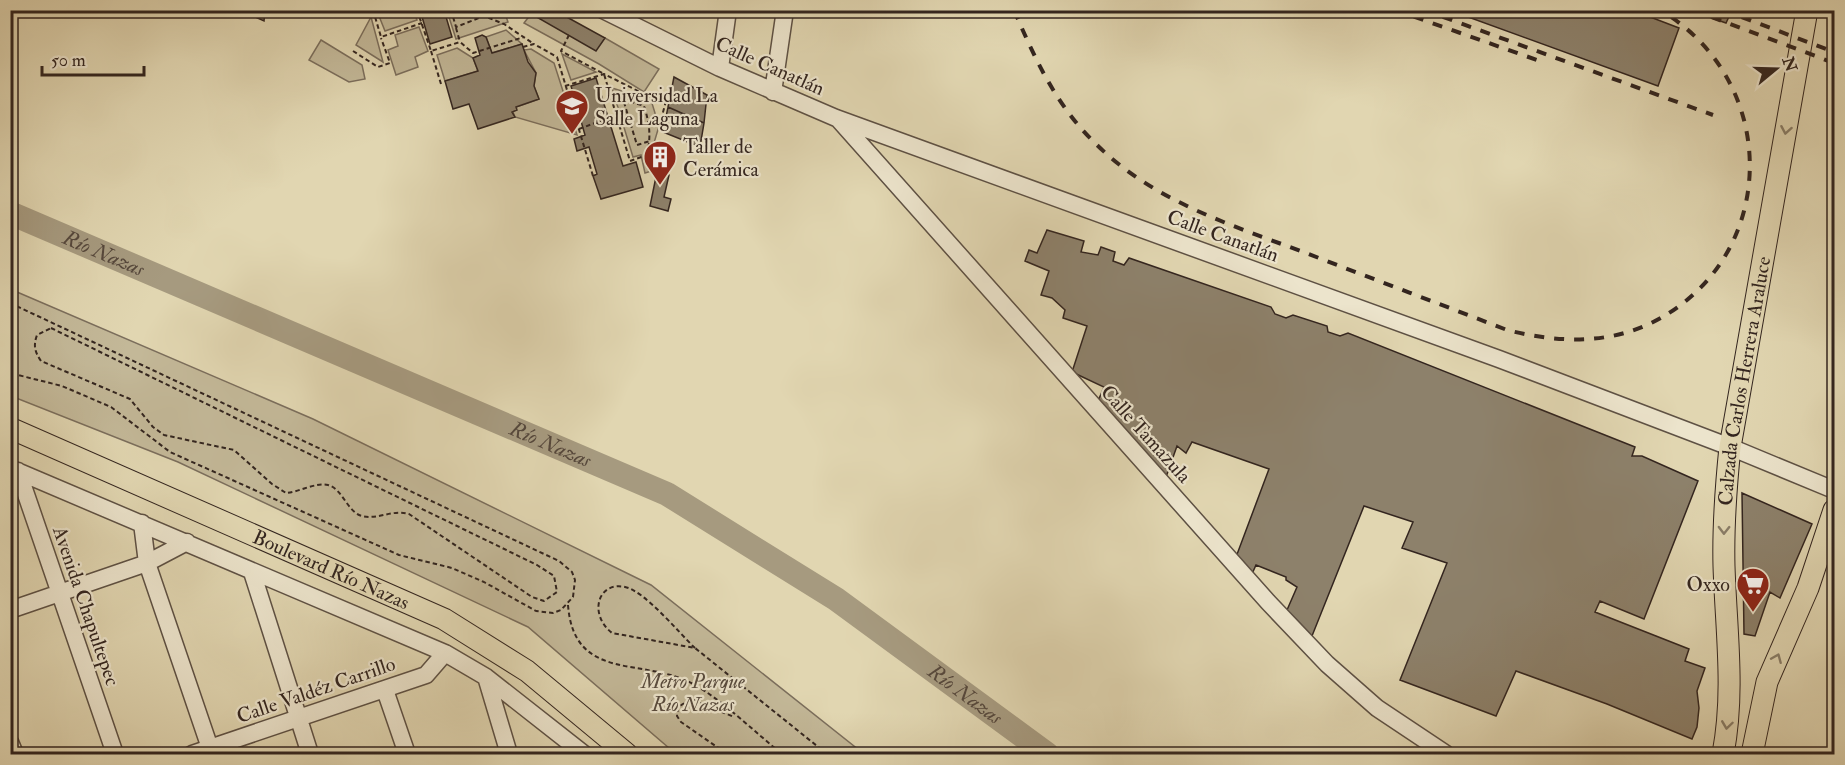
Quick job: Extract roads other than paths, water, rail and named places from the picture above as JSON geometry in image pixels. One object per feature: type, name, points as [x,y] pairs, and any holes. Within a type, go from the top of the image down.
[{"type":"main road","name":"Calzada Carlos Herrera Araluce","points":[[1723,754],[1729,710],[1730,679],[1724,567],[1725,503],[1730,447],[1807,10]]},
{"type":"main road","name":"Boulevard Río Nazas","points":[[10,428],[444,619],[527,671],[627,754]]},
{"type":"main road","points":[[1752,754],[1767,682],[1808,588],[1834,510]]},
{"type":"street","name":"Calle Canatlán","points":[[603,10],[720,68],[836,118],[1499,359],[1730,447],[1834,490]]},
{"type":"street","points":[[720,68],[728,10]]},
{"type":"street","points":[[773,92],[786,10]]},
{"type":"street","name":"Calle Tamazula","points":[[836,118],[1268,602],[1327,664],[1377,708],[1446,754]]},
{"type":"street","name":"Boulevard Río Nazas","points":[[14,469],[445,653],[486,677],[584,754]]},
{"type":"street","name":"Avenida Chapultepec","points":[[14,469],[115,754]]},
{"type":"street","points":[[142,524],[147,563],[211,751]]},
{"type":"street","points":[[10,610],[147,563],[187,542]]},
{"type":"street","points":[[252,572],[310,754]]},
{"type":"street","name":"Calle Valdéz Carrillo","points":[[192,754],[211,751],[298,718],[426,675],[445,653]]},
{"type":"street","points":[[486,677],[509,754]]},
{"type":"street","points":[[385,690],[406,754]]},
{"type":"street","points":[[10,742],[15,754]]},
{"type":"waterway","name":"Río Nazas","points":[[10,213],[667,494],[836,599],[1047,754]]},
{"type":"railway","points":[[1014,10],[1030,46],[1068,113],[1117,163],[1167,196],[1221,221],[1507,330],[1561,339],[1597,338],[1632,331],[1649,324],[1692,296],[1723,259],[1742,216],[1750,171],[1745,125],[1729,81],[1700,42],[1660,10]]},
{"type":"railway","points":[[1395,10],[1537,60]]},
{"type":"railway","points":[[1424,10],[1713,115]]},
{"type":"railway","points":[[1693,10],[1834,63]]},
{"type":"railway","points":[[1723,10],[1834,52]]},
{"type":"place","name":"Universidad La Salle Laguna","points":[[572,135]]},
{"type":"place","name":"Taller de Cerámica","points":[[660,186]]},
{"type":"place","name":"Oxxo","points":[[1753,613]]},
{"type":"park label","name":"Metro Parque Río Nazas","points":[[693,692]]}]
